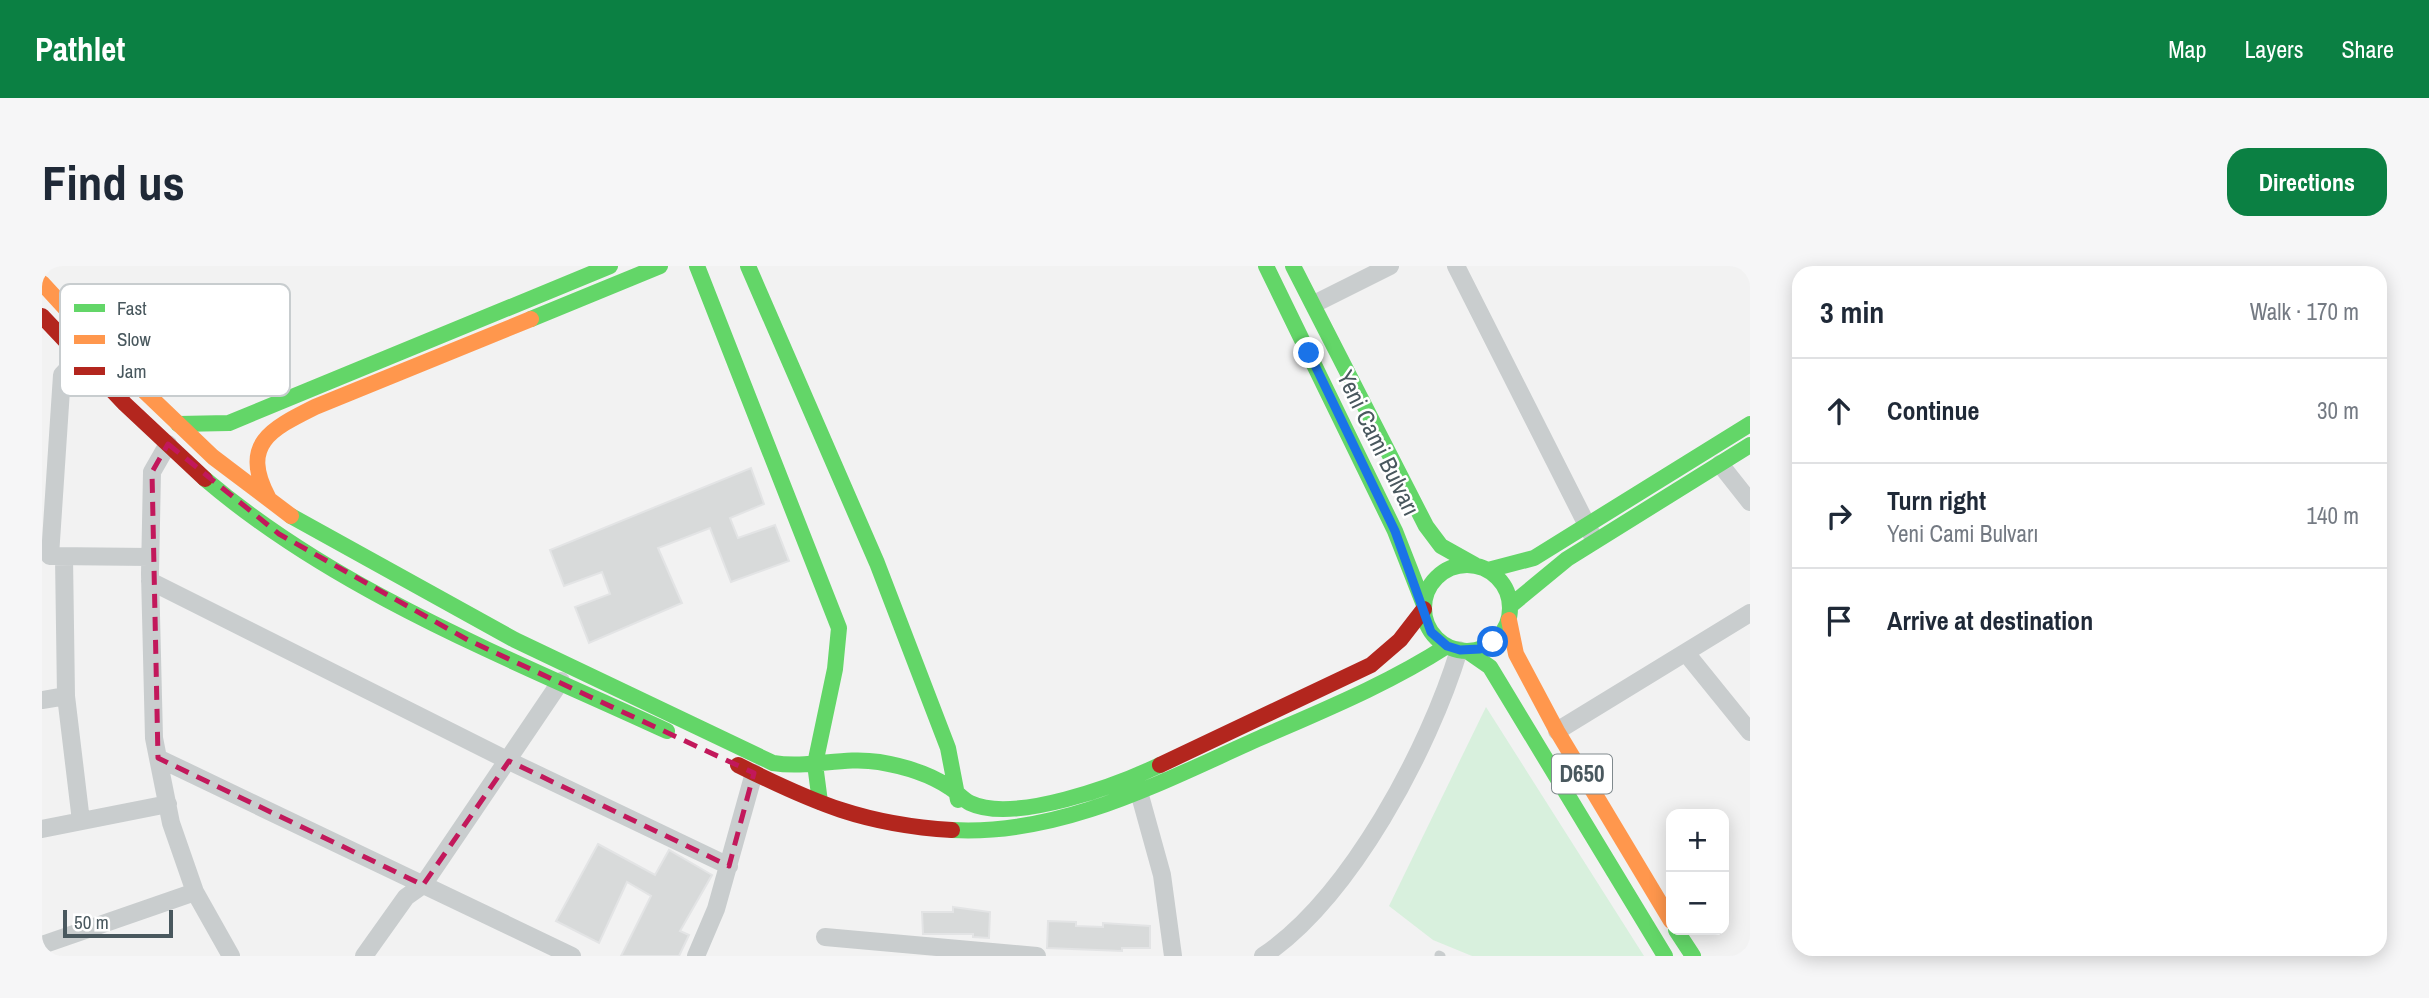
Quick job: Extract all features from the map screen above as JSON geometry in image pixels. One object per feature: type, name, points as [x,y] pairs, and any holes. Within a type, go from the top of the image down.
[{"type":"street","points":[[178,424],[229,423],[610,266]]},
{"type":"street","points":[[272,504],[254,472],[255,458],[264,438],[276,426],[315,407],[660,266]]},
{"type":"street","points":[[697,266],[839,628],[835,669],[815,764],[820,802]]},
{"type":"street","points":[[748,266],[882,575],[948,748],[958,793],[958,808],[949,831]]},
{"type":"street","name":"Yeni Cami Bulvarı","points":[[1266,266],[1395,531],[1424,607]]},
{"type":"street","name":"Yeni Cami Bulvarı","points":[[1293,266],[1426,526],[1441,546],[1481,567]]},
{"type":"street","points":[[1314,304],[1390,266]]},
{"type":"street","points":[[1456,266],[1596,541]]},
{"type":"street","points":[[42,283],[60,303]]},
{"type":"street","points":[[42,316],[60,336]]},
{"type":"street","points":[[61,396],[52,556],[80,821]]},
{"type":"street","points":[[118,396],[168,444],[242,508],[355,582],[468,640],[682,738]]},
{"type":"street","points":[[149,396],[213,457],[301,524],[515,640],[773,763],[798,767],[853,758],[881,762],[916,770],[958,793],[970,803],[994,809],[1027,809],[1130,779],[1371,664],[1401,640],[1424,607]]},
{"type":"street","points":[[1665,956],[1490,667],[1431,632],[1424,607],[1426,591],[1446,569],[1460,565],[1481,567],[1534,558],[1750,424]]},
{"type":"street","points":[[168,444],[152,472],[150,581],[154,738],[168,804],[195,892],[231,956]]},
{"type":"street","points":[[718,756],[858,817],[949,831],[990,832],[1042,825],[1095,810],[1458,649],[1493,642],[1509,613],[1532,585],[1596,541],[1750,445]]},
{"type":"street","points":[[1720,464],[1750,502]]},
{"type":"street","points":[[52,556],[150,556]]},
{"type":"street","points":[[1481,567],[1503,585],[1509,613]]},
{"type":"street","points":[[150,581],[509,761],[729,866]]},
{"type":"street","name":"D650","points":[[1509,613],[1516,654],[1557,731],[1666,914]]},
{"type":"street","points":[[1557,731],[1750,613]]},
{"type":"street","points":[[1263,956],[1285,941],[1347,871],[1407,775],[1449,685],[1458,649]]},
{"type":"street","points":[[1686,653],[1750,732]]},
{"type":"street","points":[[364,956],[405,897],[423,885],[561,681]]},
{"type":"street","points":[[42,700],[66,696]]},
{"type":"street","points":[[158,758],[572,956]]},
{"type":"street","points":[[696,956],[729,866],[754,773]]},
{"type":"street","points":[[1139,792],[1162,875],[1173,956]]},
{"type":"street","points":[[42,829],[168,804]]},
{"type":"street","points":[[42,945],[195,892]]},
{"type":"street","points":[[1679,935],[1693,956]]},
{"type":"street","points":[[825,937],[1037,956]]},
{"type":"highlighted area","points":[[168,444],[279,534],[468,640],[754,773],[729,866],[509,761],[423,885],[158,758],[152,472]]},
{"type":"green space","points":[[1486,707],[1644,956],[1472,956],[1433,940],[1389,906]]},
{"type":"building","points":[[751,468],[764,504],[730,518],[738,538],[775,525],[789,561],[731,582],[710,528],[658,548],[682,603],[589,643],[575,607],[610,594],[602,572],[564,586],[550,550]]},
{"type":"building","points":[[598,844],[655,875],[669,850],[712,875],[680,931],[689,935],[679,956],[621,956],[651,896],[627,882],[599,943],[556,921]]},
{"type":"building","points":[[953,907],[990,912],[989,938],[973,937],[973,934],[923,934],[922,912],[953,912]]},
{"type":"building","points":[[1048,921],[1076,922],[1076,926],[1103,927],[1103,923],[1150,926],[1150,948],[1122,948],[1122,951],[1047,948]]},
{"type":"traffic: fast","points":[[178,424],[229,423],[610,266]]},
{"type":"traffic: fast","points":[[531,319],[660,266]]},
{"type":"traffic: fast","points":[[697,266],[839,628],[835,669],[815,764],[820,802]]},
{"type":"traffic: fast","points":[[748,266],[877,563],[948,748],[958,800]]},
{"type":"traffic: fast","points":[[1266,266],[1395,531],[1424,605]]},
{"type":"traffic: fast","points":[[1293,266],[1426,526],[1441,546],[1475,565]]},
{"type":"traffic: fast","points":[[1488,570],[1534,558],[1750,424]]},
{"type":"traffic: fast","points":[[1510,606],[1567,559],[1750,445]]},
{"type":"traffic: fast","points":[[205,479],[257,520],[368,590],[487,649],[667,731]]},
{"type":"traffic: fast","points":[[291,516],[515,640],[773,763],[800,765],[852,760],[888,764],[933,778],[970,803],[989,808],[1012,809],[1093,791],[1160,765]]},
{"type":"traffic: fast","points":[[1467,565],[1491,572],[1503,584],[1510,608],[1503,632],[1491,644],[1467,651],[1443,644],[1431,632],[1424,608],[1431,584],[1443,572],[1467,565]]},
{"type":"traffic: fast","points":[[952,830],[993,830],[1033,824],[1072,815],[1149,788],[1355,696],[1447,646]]},
{"type":"traffic: fast","points":[[1467,651],[1490,667],[1665,956]]},
{"type":"traffic: fast","points":[[1679,935],[1693,956]]},
{"type":"traffic: slow","points":[[42,283],[60,303]]},
{"type":"traffic: slow","points":[[268,497],[257,464],[264,440],[273,431],[315,407],[531,319]]},
{"type":"traffic: slow","points":[[149,396],[213,457],[291,516]]},
{"type":"traffic: slow","points":[[1509,620],[1516,654],[1557,731],[1666,913]]},
{"type":"traffic: jam","points":[[42,316],[60,335]]},
{"type":"traffic: jam","points":[[117,396],[205,479]]},
{"type":"traffic: jam","points":[[1160,765],[1371,665],[1400,640],[1424,609]]},
{"type":"traffic: jam","points":[[738,765],[841,810],[893,823],[952,830]]},
{"type":"route","points":[[1309,353],[1395,531],[1424,605],[1425,619],[1431,632],[1447,646],[1460,650],[1480,649],[1493,642]]}]
